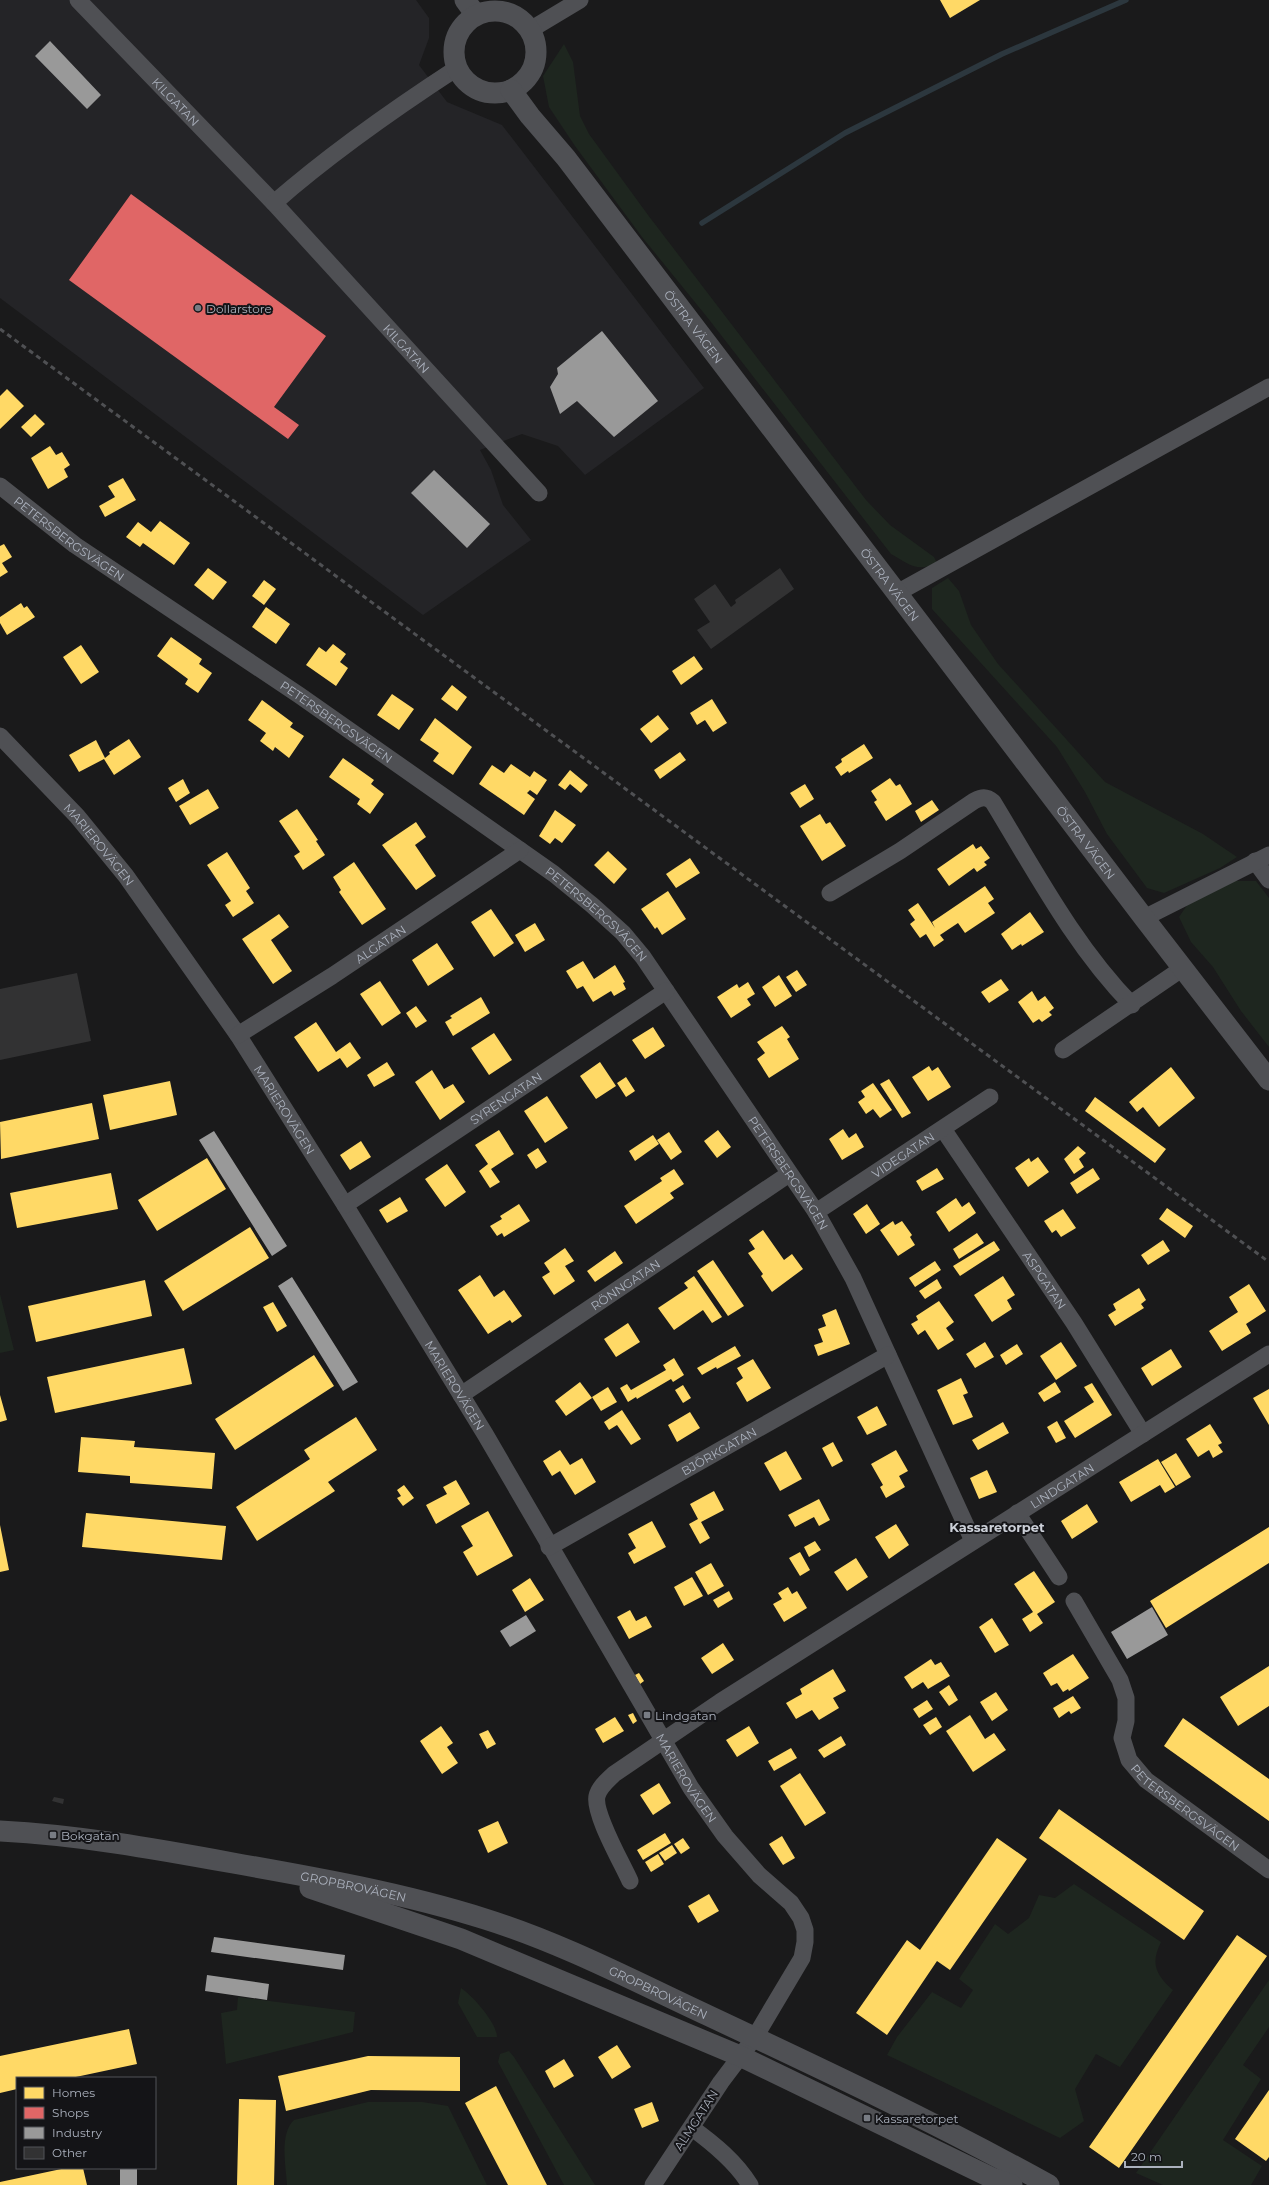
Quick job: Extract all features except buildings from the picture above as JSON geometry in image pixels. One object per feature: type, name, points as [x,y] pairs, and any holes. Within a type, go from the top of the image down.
[{"type":"street","name":"KILGATAN","points":[[78,0],[274,203],[539,493]]},
{"type":"street","points":[[530,30],[580,0]]},
{"type":"street","points":[[470,8],[489,11],[502,11],[521,20],[530,30],[535,42],[535,61],[526,78],[511,90],[495,93],[479,90],[466,81],[457,68],[454,53],[456,38],[464,25],[470,8]]},
{"type":"street","points":[[274,203],[302,179],[351,142],[457,68]]},
{"type":"street","name":"ÖSTRA VÄGEN","points":[[511,90],[530,116],[566,158],[1269,1080]]},
{"type":"street","points":[[897,593],[951,561],[1269,386]]},
{"type":"street","name":"PETERSBERGSVÄGEN","points":[[0,486],[81,549],[299,696],[520,850],[592,905],[623,934],[643,958],[666,991],[816,1212],[853,1278],[973,1541]]},
{"type":"street","name":"MARIEROVÄGEN","points":[[0,736],[77,816],[126,876],[238,1035],[345,1205],[461,1395],[690,1788],[725,1836],[759,1875],[791,1903],[801,1918],[805,1930],[802,1958],[755,2037],[740,2056]]},
{"type":"street","points":[[830,894],[900,851],[974,801],[981,798],[988,798],[993,802],[1048,892],[1107,980],[1132,1005]]},
{"type":"street","name":"ALGATAN","points":[[238,1035],[332,976],[520,850]]},
{"type":"street","points":[[1144,918],[1262,858],[1269,880]]},
{"type":"street","points":[[1063,1050],[1132,1005],[1183,968]]},
{"type":"street","name":"SYRENGATAN","points":[[345,1205],[666,991]]},
{"type":"street","name":"VIDEGATAN","points":[[816,1212],[990,1097]]},
{"type":"street","name":"ASPGATAN","points":[[943,1129],[1074,1323],[1143,1434]]},
{"type":"street","name":"RÖNNGATAN","points":[[461,1395],[789,1174]]},
{"type":"street","name":"LINDGATAN","points":[[630,1881],[598,1812],[596,1796],[601,1787],[614,1774],[720,1702],[1269,1354]]},
{"type":"street","name":"BJÖRKGATAN","points":[[549,1547],[888,1355]]},
{"type":"street","points":[[1017,1513],[1059,1577]]},
{"type":"street","name":"PETERSBERGSVÄGEN","points":[[1074,1601],[1120,1680],[1126,1698],[1126,1721],[1122,1738],[1129,1760],[1146,1780],[1269,1870]]},
{"type":"street","name":"GROPBROVÄGEN","points":[[0,1831],[37,1833],[99,1840],[308,1875],[377,1891],[487,1920],[574,1952],[755,2037],[991,2153],[1048,2185]]},
{"type":"street","name":"GROPBROVÄGEN","points":[[243,1865],[461,1939],[740,2056],[992,2178],[1012,2185]]},
{"type":"street","name":"ALMGATAN","points":[[653,2185],[721,2082],[740,2056]]},
{"type":"street","points":[[692,2128],[713,2143],[735,2165],[750,2185]]},
{"type":"shaded area","points":[[0,0],[416,0],[429,18],[429,38],[419,65],[447,102],[502,125],[704,388],[585,475],[558,446],[522,434],[480,450],[491,470],[503,505],[531,540],[423,615],[0,298]]},
{"type":"shaded area","points":[[564,44],[573,62],[580,116],[589,134],[648,215],[866,500],[890,525],[934,557],[937,563],[930,566],[918,567],[908,564],[891,554],[707,317],[642,237],[575,146],[549,107],[543,76]]},
{"type":"shaded area","points":[[948,578],[959,591],[971,625],[998,664],[1105,782],[1203,834],[1237,857],[1220,868],[1164,893],[1147,888],[1107,834],[1085,792],[1057,747],[932,609],[932,588]]},
{"type":"shaded area","points":[[1235,881],[1256,881],[1269,898],[1269,1047],[1241,1011],[1213,967],[1191,942],[1179,917],[1194,895]]},
{"type":"shaded area","points":[[0,1294],[14,1350],[0,1353]]},
{"type":"shaded area","points":[[1074,1884],[1161,1942],[1156,1957],[1156,1969],[1162,1979],[1173,1990],[1120,2067],[1096,2054],[1075,2089],[1084,2121],[1060,2138],[887,2055],[897,2037],[932,1992],[961,2008],[973,1990],[959,1979],[995,1924],[1008,1934],[1029,1918],[1039,1895],[1055,1898]]},
{"type":"shaded area","points":[[1269,1980],[1269,2027],[1243,2065],[1261,2079],[1223,2140],[1262,2166],[1251,2185],[1163,2185],[1136,2173]]},
{"type":"shaded area","points":[[461,1988],[489,2017],[496,2031],[497,2037],[477,2037],[458,2003]]},
{"type":"shaded area","points":[[238,1997],[355,2012],[353,2032],[226,2064],[221,2013],[237,2010]]},
{"type":"shaded area","points":[[509,2051],[595,2185],[564,2185],[498,2062],[500,2054]]},
{"type":"shaded area","points":[[368,2102],[422,2102],[448,2106],[487,2185],[287,2185],[284,2151],[286,2133],[294,2120]]},
{"type":"waterway","points":[[702,223],[845,133],[1002,54],[1126,0]]},
{"type":"railway","points":[[0,329],[1269,1262]]},
{"type":"place","name":"Dollarstore","points":[[198,308]]},
{"type":"place","name":"Lindgatan","points":[[647,1715]]},
{"type":"place","name":"Bokgatan","points":[[53,1835]]},
{"type":"place","name":"Kassaretorpet","points":[[867,2118]]},
{"type":"district","name":"Kassaretorpet","points":[[997,1527]]}]
